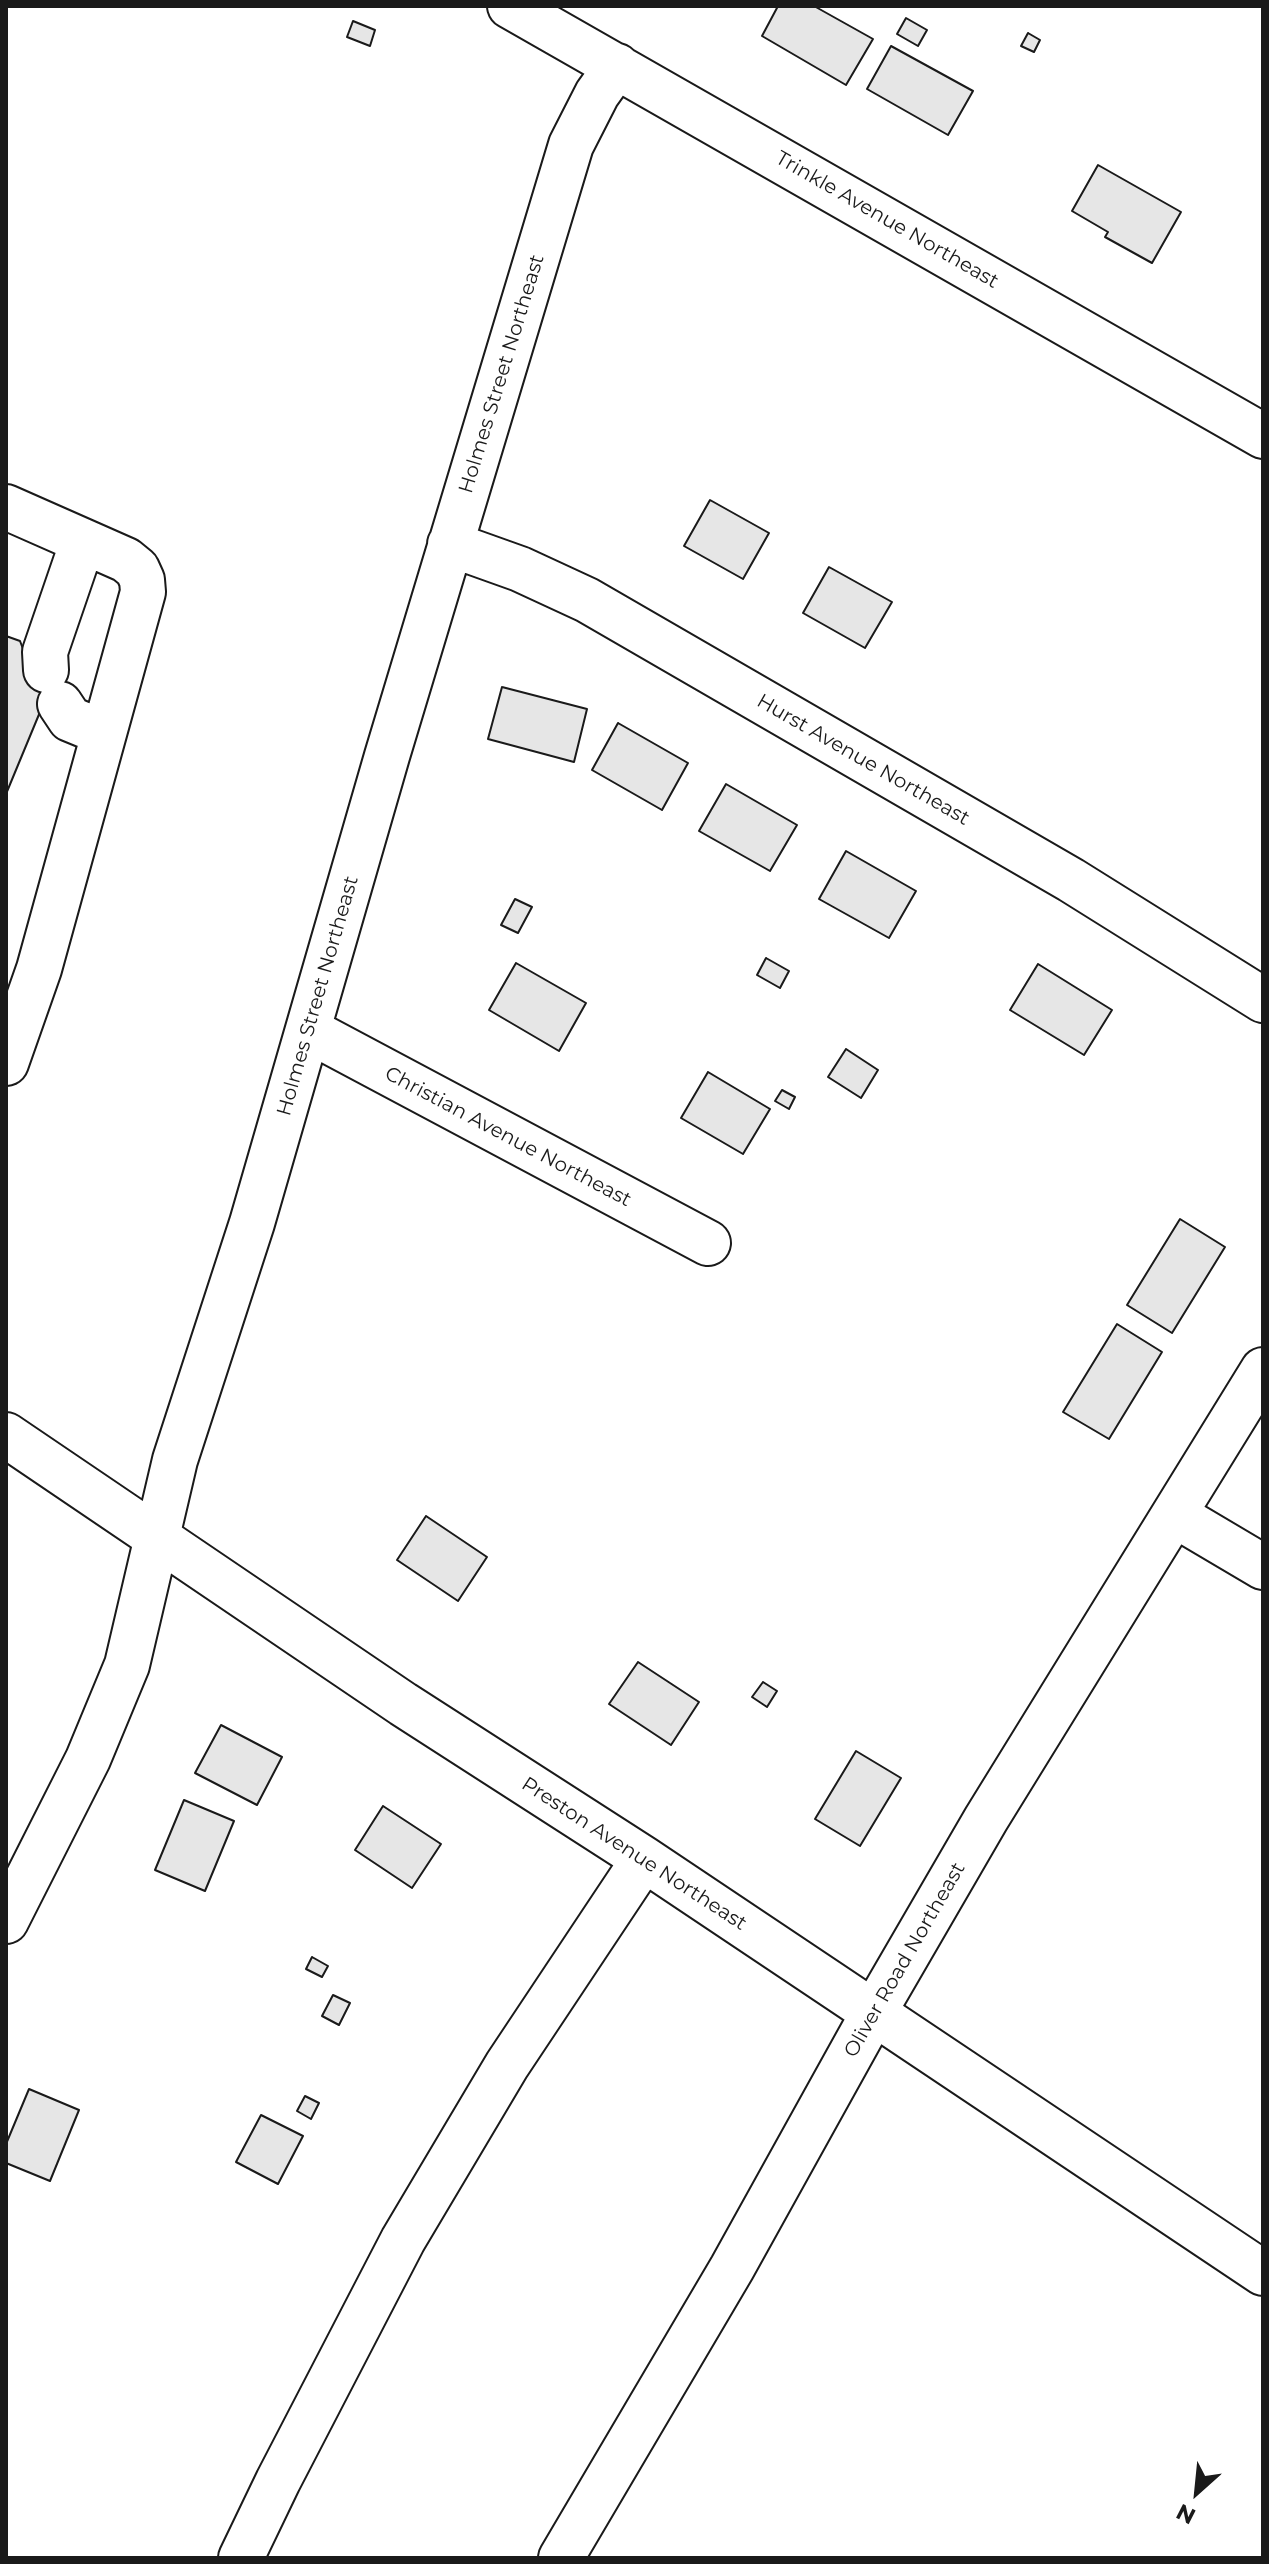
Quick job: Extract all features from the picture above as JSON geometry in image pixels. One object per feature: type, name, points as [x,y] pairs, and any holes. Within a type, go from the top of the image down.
[{"type":"street","name":"Trinkle Avenue Northeast","points":[[510,6],[1263,436]]},
{"type":"street","name":"Holmes Street Northeast","points":[[6,1921],[88,1759],[127,1665],[175,1460],[252,1223],[450,544],[571,145],[597,94],[617,66]]},
{"type":"street","points":[[6,507],[126,560],[137,569],[143,592],[104,733],[17,994],[6,1063]]},
{"type":"street","points":[[83,541],[45,652],[53,687],[70,719],[104,733]]},
{"type":"street","name":"Hurst Avenue Northeast","points":[[450,544],[520,569],[587,600],[1071,880],[1263,1000]]},
{"type":"street","name":"Christian Avenue Northeast","points":[[308,1030],[708,1243]]},
{"type":"street","name":"Oliver Road Northeast","points":[[561,2558],[732,2268],[874,2012],[986,1819],[1263,1370]]},
{"type":"street","name":"Preston Avenue Northeast","points":[[6,1435],[403,1704],[644,1859],[1263,2273]]},
{"type":"street","points":[[1175,1515],[1263,1567]]},
{"type":"street","points":[[241,2558],[403,2240],[507,2065],[644,1859]]},
{"type":"building","points":[[778,6],[814,6],[873,39],[846,85],[762,36]]},
{"type":"building","points":[[906,18],[927,30],[918,46],[897,34]]},
{"type":"building","points":[[353,21],[375,30],[370,46],[347,37]]},
{"type":"building","points":[[1028,33],[1040,40],[1034,52],[1021,46]]},
{"type":"building","points":[[891,46],[973,91],[948,135],[867,89]]},
{"type":"building","points":[[1098,165],[1181,212],[1152,263],[1105,237],[1108,232],[1072,211]]},
{"type":"building","points":[[710,500],[769,533],[743,579],[684,546]]},
{"type":"building","points":[[829,567],[892,602],[865,648],[803,613]]},
{"type":"building","points":[[6,636],[20,641],[33,675],[59,666],[71,700],[40,712],[6,794]]},
{"type":"building","points":[[502,687],[587,709],[574,762],[488,739]]},
{"type":"building","points":[[618,723],[688,763],[662,810],[592,770]]},
{"type":"building","points":[[726,784],[797,825],[770,871],[699,831]]},
{"type":"building","points":[[846,851],[916,891],[889,938],[819,899]]},
{"type":"building","points":[[515,899],[532,907],[518,933],[501,925]]},
{"type":"building","points":[[766,958],[789,971],[780,988],[757,975]]},
{"type":"building","points":[[516,963],[586,1003],[559,1051],[489,1010]]},
{"type":"building","points":[[1038,964],[1112,1010],[1084,1055],[1010,1010]]},
{"type":"building","points":[[846,1049],[878,1070],[861,1098],[828,1077]]},
{"type":"building","points":[[708,1072],[770,1109],[743,1154],[681,1118]]},
{"type":"building","points":[[782,1090],[795,1097],[789,1109],[775,1101]]},
{"type":"building","points":[[1180,1219],[1225,1247],[1172,1333],[1127,1305]]},
{"type":"building","points":[[1117,1324],[1162,1352],[1109,1439],[1063,1412]]},
{"type":"building","points":[[426,1516],[487,1557],[458,1601],[397,1560]]},
{"type":"building","points":[[638,1662],[699,1702],[671,1745],[609,1704]]},
{"type":"building","points":[[763,1682],[777,1691],[767,1707],[752,1697]]},
{"type":"building","points":[[221,1725],[282,1757],[257,1805],[195,1773]]},
{"type":"building","points":[[856,1751],[901,1778],[860,1846],[815,1819]]},
{"type":"building","points":[[184,1800],[234,1821],[205,1891],[155,1870]]},
{"type":"building","points":[[383,1806],[441,1844],[412,1888],[355,1850]]},
{"type":"building","points":[[312,1957],[328,1966],[322,1977],[306,1969]]},
{"type":"building","points":[[333,1995],[350,2003],[339,2025],[322,2016]]},
{"type":"building","points":[[29,2089],[79,2110],[50,2181],[6,2163],[6,2144]]},
{"type":"building","points":[[305,2096],[319,2103],[311,2119],[297,2111]]},
{"type":"building","points":[[261,2115],[303,2136],[278,2184],[236,2162]]}]
